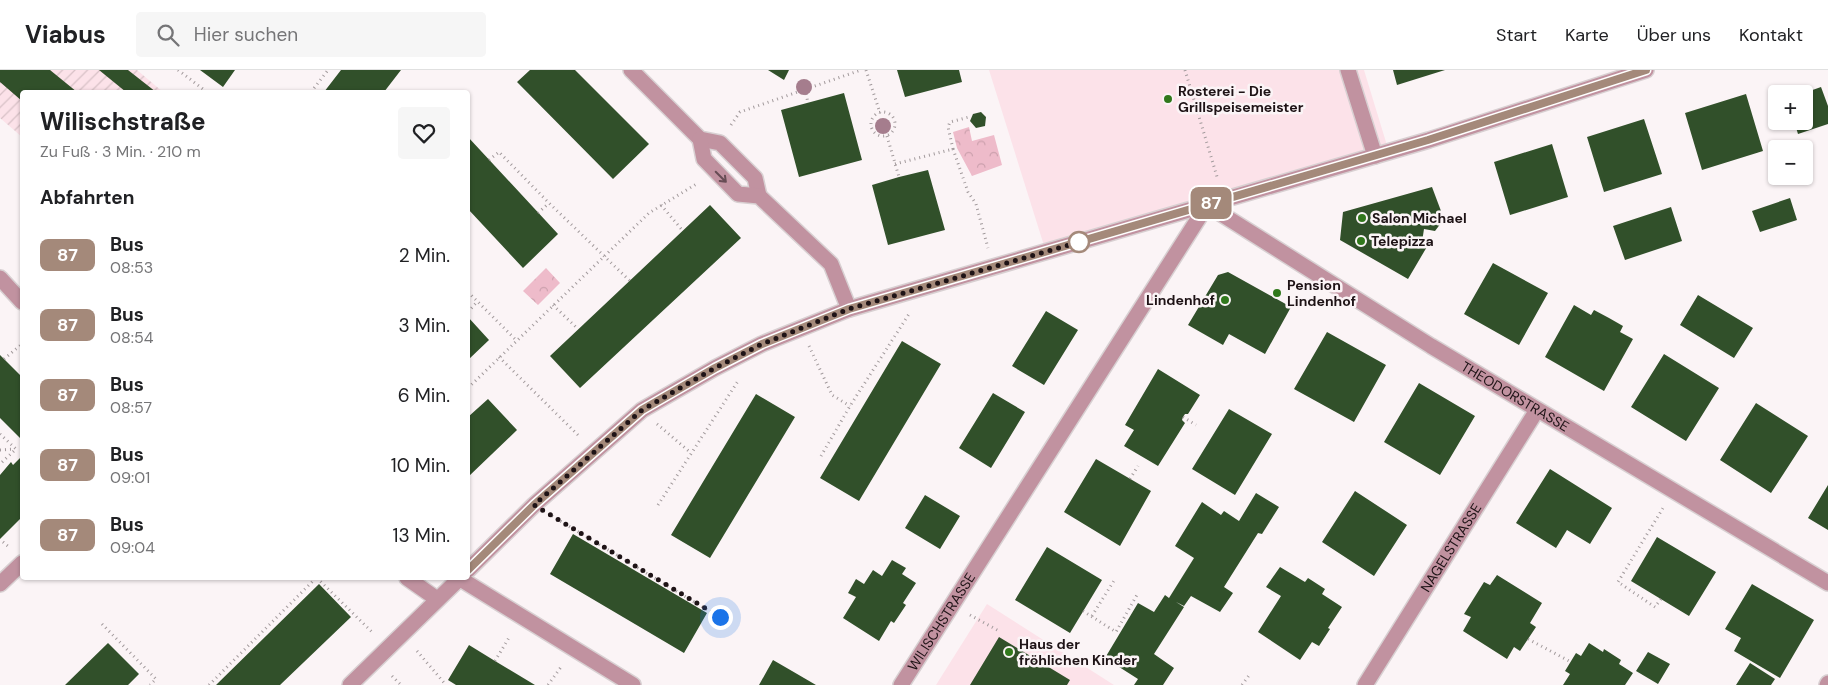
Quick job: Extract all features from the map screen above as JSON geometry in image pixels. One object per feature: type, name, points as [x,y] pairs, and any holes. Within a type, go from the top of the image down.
[{"type":"street","points":[[631,70],[700,139],[720,143],[755,178],[759,196],[831,264],[849,309]]},
{"type":"street","points":[[1348,70],[1375,156]]},
{"type":"street","points":[[470,568],[534,505],[642,410],[715,368],[801,327],[849,309],[1375,156],[1646,70]]},
{"type":"street","points":[[700,139],[704,160],[716,173],[738,194],[759,196]]},
{"type":"street","name":"THEODORSTRASSE","points":[[1207,205],[1431,346],[1828,583]]},
{"type":"street","name":"WILISCHSTRASSE","points":[[901,685],[1207,205]]},
{"type":"street","points":[[0,278],[20,300]]},
{"type":"street","name":"NAGELSTRASSE","points":[[1365,685],[1537,410]]},
{"type":"street","points":[[0,584],[20,564]]},
{"type":"street","points":[[410,580],[437,599]]},
{"type":"street","points":[[350,685],[457,580]]},
{"type":"street","points":[[462,580],[633,685]]},
{"type":"path","points":[[178,70],[203,90]]},
{"type":"path","points":[[313,90],[328,70]]},
{"type":"path","points":[[728,131],[740,112],[861,70]]},
{"type":"path","points":[[866,70],[880,113]]},
{"type":"path","points":[[1185,70],[1224,200]]},
{"type":"path","points":[[805,89],[808,102]]},
{"type":"path","points":[[880,113],[889,114],[895,124],[893,131],[886,136],[876,134],[871,127],[872,119],[880,113]]},
{"type":"path","points":[[969,117],[950,122],[948,128],[968,192],[976,204],[986,242]]},
{"type":"path","points":[[886,136],[899,176]]},
{"type":"path","points":[[895,164],[953,149]]},
{"type":"path","points":[[489,160],[499,152],[548,203],[630,281]]},
{"type":"path","points":[[470,386],[649,213],[716,173]]},
{"type":"path","points":[[538,213],[548,203]]},
{"type":"path","points":[[661,206],[683,231]]},
{"type":"path","points":[[821,456],[850,406],[925,288]]},
{"type":"path","points":[[470,294],[516,340]]},
{"type":"path","points":[[470,310],[477,302]]},
{"type":"path","points":[[553,305],[578,329]]},
{"type":"path","points":[[801,327],[832,395],[850,406]]},
{"type":"path","points":[[4,359],[20,346]]},
{"type":"path","points":[[499,356],[594,451]]},
{"type":"path","points":[[658,504],[740,377]]},
{"type":"path","points":[[642,410],[691,453]]},
{"type":"path","points":[[1183,417],[1196,425]]},
{"type":"path","points":[[0,434],[16,449]]},
{"type":"path","points":[[0,450],[16,449]]},
{"type":"path","points":[[0,464],[16,449]]},
{"type":"path","points":[[1130,479],[1138,466]]},
{"type":"path","points":[[534,505],[720,617]]},
{"type":"path","points":[[1657,517],[1618,582],[1655,606],[1661,599]]},
{"type":"path","points":[[1092,616],[1115,579]]},
{"type":"path","points":[[209,685],[315,580]]},
{"type":"path","points":[[319,580],[374,634]]},
{"type":"path","points":[[1083,611],[1116,632],[1138,593]]},
{"type":"path","points":[[952,605],[999,631]]},
{"type":"path","points":[[102,624],[156,679],[150,685]]},
{"type":"path","points":[[495,661],[510,636]]},
{"type":"path","points":[[1528,638],[1571,662]]},
{"type":"path","points":[[417,651],[446,685]]},
{"type":"path","points":[[548,685],[561,666]]},
{"type":"path","points":[[1242,685],[1250,674]]},
{"type":"path","points":[[392,676],[401,685]]},
{"type":"shaded area","points":[[0,70],[137,70],[161,90],[20,90],[20,135],[0,118]]},
{"type":"shaded area","points":[[989,70],[1364,70],[1389,152],[1046,252]]},
{"type":"shaded area","name":"Haus der fröhlichen Kinder","points":[[987,604],[1114,685],[936,685]]},
{"type":"green space","points":[[969,127],[972,141],[994,135],[1002,165],[972,176],[957,148],[953,132]]},
{"type":"green space","points":[[546,268],[560,283],[538,305],[523,291]]},
{"type":"building","points":[[0,70],[50,70],[75,90],[20,90],[20,99],[0,82]]},
{"type":"building","points":[[99,70],[128,70],[153,90],[124,90]]},
{"type":"building","points":[[200,70],[235,70],[223,87]]},
{"type":"building","points":[[341,70],[401,70],[386,90],[326,90]]},
{"type":"building","points":[[530,70],[575,70],[649,144],[613,179],[517,82]]},
{"type":"building","points":[[768,70],[789,70],[784,80]]},
{"type":"building","points":[[897,70],[959,70],[962,82],[905,97]]},
{"type":"building","points":[[1393,70],[1445,70],[1397,85]]},
{"type":"building","points":[[1821,87],[1828,106],[1828,124],[1813,129],[1813,90]]},
{"type":"building","points":[[844,93],[862,160],[799,177],[781,110]]},
{"type":"building","points":[[1746,94],[1763,151],[1702,170],[1685,113]]},
{"type":"building","points":[[981,112],[986,117],[985,126],[976,128],[970,121],[973,114]]},
{"type":"building","points":[[1644,119],[1662,174],[1604,192],[1587,137]]},
{"type":"building","points":[[1797,130],[1810,130],[1798,134]]},
{"type":"building","points":[[470,139],[558,234],[523,268],[470,211]]},
{"type":"building","points":[[1552,144],[1568,197],[1510,215],[1494,162]]},
{"type":"building","points":[[928,170],[945,230],[888,245],[872,185]]},
{"type":"building","points":[[1432,187],[1444,219],[1435,231],[1424,229],[1422,242],[1428,245],[1408,279],[1340,240],[1343,212]]},
{"type":"building","points":[[1790,198],[1797,220],[1760,232],[1752,211]]},
{"type":"building","points":[[710,205],[741,238],[580,388],[550,356]]},
{"type":"building","points":[[1671,207],[1682,241],[1625,260],[1613,226]]},
{"type":"building","points":[[1493,263],[1548,293],[1519,345],[1464,314]]},
{"type":"building","points":[[1228,272],[1291,307],[1265,354],[1229,334],[1223,345],[1188,325],[1218,275]]},
{"type":"building","points":[[1698,295],[1753,328],[1734,358],[1680,325]]},
{"type":"building","points":[[1574,305],[1591,315],[1594,310],[1623,326],[1620,332],[1633,339],[1604,391],[1545,357]]},
{"type":"building","points":[[1046,311],[1078,330],[1044,385],[1012,366]]},
{"type":"building","points":[[470,319],[489,340],[470,358]]},
{"type":"building","points":[[1327,332],[1386,365],[1354,422],[1294,389]]},
{"type":"building","points":[[902,341],[941,364],[859,501],[820,478]]},
{"type":"building","points":[[1664,354],[1719,388],[1686,441],[1631,407]]},
{"type":"building","points":[[0,355],[20,375],[20,438],[0,418]]},
{"type":"building","points":[[1158,369],[1200,395],[1188,414],[1185,414],[1183,417],[1182,420],[1185,423],[1158,466],[1124,446],[1134,430],[1125,425]]},
{"type":"building","points":[[1419,383],[1475,416],[1440,475],[1384,442]]},
{"type":"building","points":[[993,393],[1025,412],[991,468],[959,448]]},
{"type":"building","points":[[756,394],[795,417],[710,558],[671,535]]},
{"type":"building","points":[[488,399],[517,430],[470,475],[470,415]]},
{"type":"building","points":[[1756,403],[1808,436],[1771,493],[1720,460]]},
{"type":"building","points":[[1229,409],[1272,434],[1235,495],[1192,469]]},
{"type":"building","points":[[20,458],[20,519],[0,539],[0,475],[11,462],[13,465]]},
{"type":"building","points":[[1096,459],[1151,491],[1120,546],[1064,512]]},
{"type":"building","points":[[1550,469],[1612,508],[1590,544],[1567,530],[1556,548],[1516,523]]},
{"type":"building","points":[[1828,485],[1828,530],[1808,518]]},
{"type":"building","points":[[1355,491],[1407,525],[1374,576],[1322,542]]},
{"type":"building","points":[[1256,493],[1279,507],[1262,534],[1258,533],[1224,587],[1233,593],[1220,612],[1191,596],[1184,606],[1176,602],[1184,607],[1154,654],[1174,668],[1163,685],[1134,685],[1138,679],[1105,658],[1138,603],[1154,612],[1165,595],[1169,598],[1194,558],[1175,546],[1202,502],[1221,515],[1224,511],[1239,521]]},
{"type":"building","points":[[925,495],[960,516],[940,549],[905,528]]},
{"type":"building","points":[[573,534],[707,613],[684,653],[550,574]]},
{"type":"building","points":[[1657,537],[1716,572],[1689,616],[1631,581]]},
{"type":"building","points":[[1047,547],[1102,580],[1070,633],[1015,600]]},
{"type":"building","points":[[892,560],[906,568],[902,574],[916,583],[903,603],[906,605],[894,623],[891,621],[879,641],[843,618],[856,597],[848,593],[856,579],[864,584],[873,570],[882,576]]},
{"type":"building","points":[[1280,567],[1305,582],[1308,578],[1325,589],[1322,594],[1342,607],[1319,646],[1312,642],[1300,660],[1258,632],[1281,596],[1266,587]]},
{"type":"building","points":[[1497,575],[1542,603],[1530,623],[1536,627],[1520,651],[1514,647],[1507,659],[1463,631],[1471,617],[1464,614],[1484,582],[1490,585]]},
{"type":"building","points":[[319,584],[351,617],[280,685],[216,685]]},
{"type":"building","points":[[1752,584],[1814,620],[1780,678],[1734,651],[1741,638],[1725,629]]},
{"type":"building","points":[[999,637],[1070,680],[1067,685],[970,685]]},
{"type":"building","points":[[108,643],[139,674],[128,685],[65,685]]},
{"type":"building","points":[[1589,643],[1603,652],[1604,649],[1621,660],[1619,664],[1633,673],[1625,685],[1563,685],[1570,674],[1565,671],[1576,653],[1581,656]]},
{"type":"building","points":[[469,645],[535,685],[456,685],[448,680]]},
{"type":"building","points":[[1648,652],[1670,664],[1658,684],[1636,671]]},
{"type":"building","points":[[773,660],[792,671],[816,685],[759,685]]},
{"type":"building","points":[[1750,663],[1775,679],[1771,685],[1736,685]]},
{"type":"bus line","name":"87","points":[[470,568],[534,505],[642,410],[715,368],[801,327],[849,309],[1428,140],[1646,70]]},
{"type":"place","name":"Rosterei - Die Grillspeisemeister","points":[[1168,99]]},
{"type":"place","name":"Salon Michael","points":[[1362,218]]},
{"type":"place","name":"Telepizza","points":[[1361,241]]},
{"type":"place","name":"Pension Lindenhof","points":[[1277,293]]},
{"type":"place","name":"Lindenhof","points":[[1225,300]]},
{"type":"place","name":"Haus der fröhlichen Kinder","points":[[1009,652]]},
{"type":"route","points":[[720,617],[534,505],[642,410],[715,368],[762,344],[849,309],[1079,242]]}]
